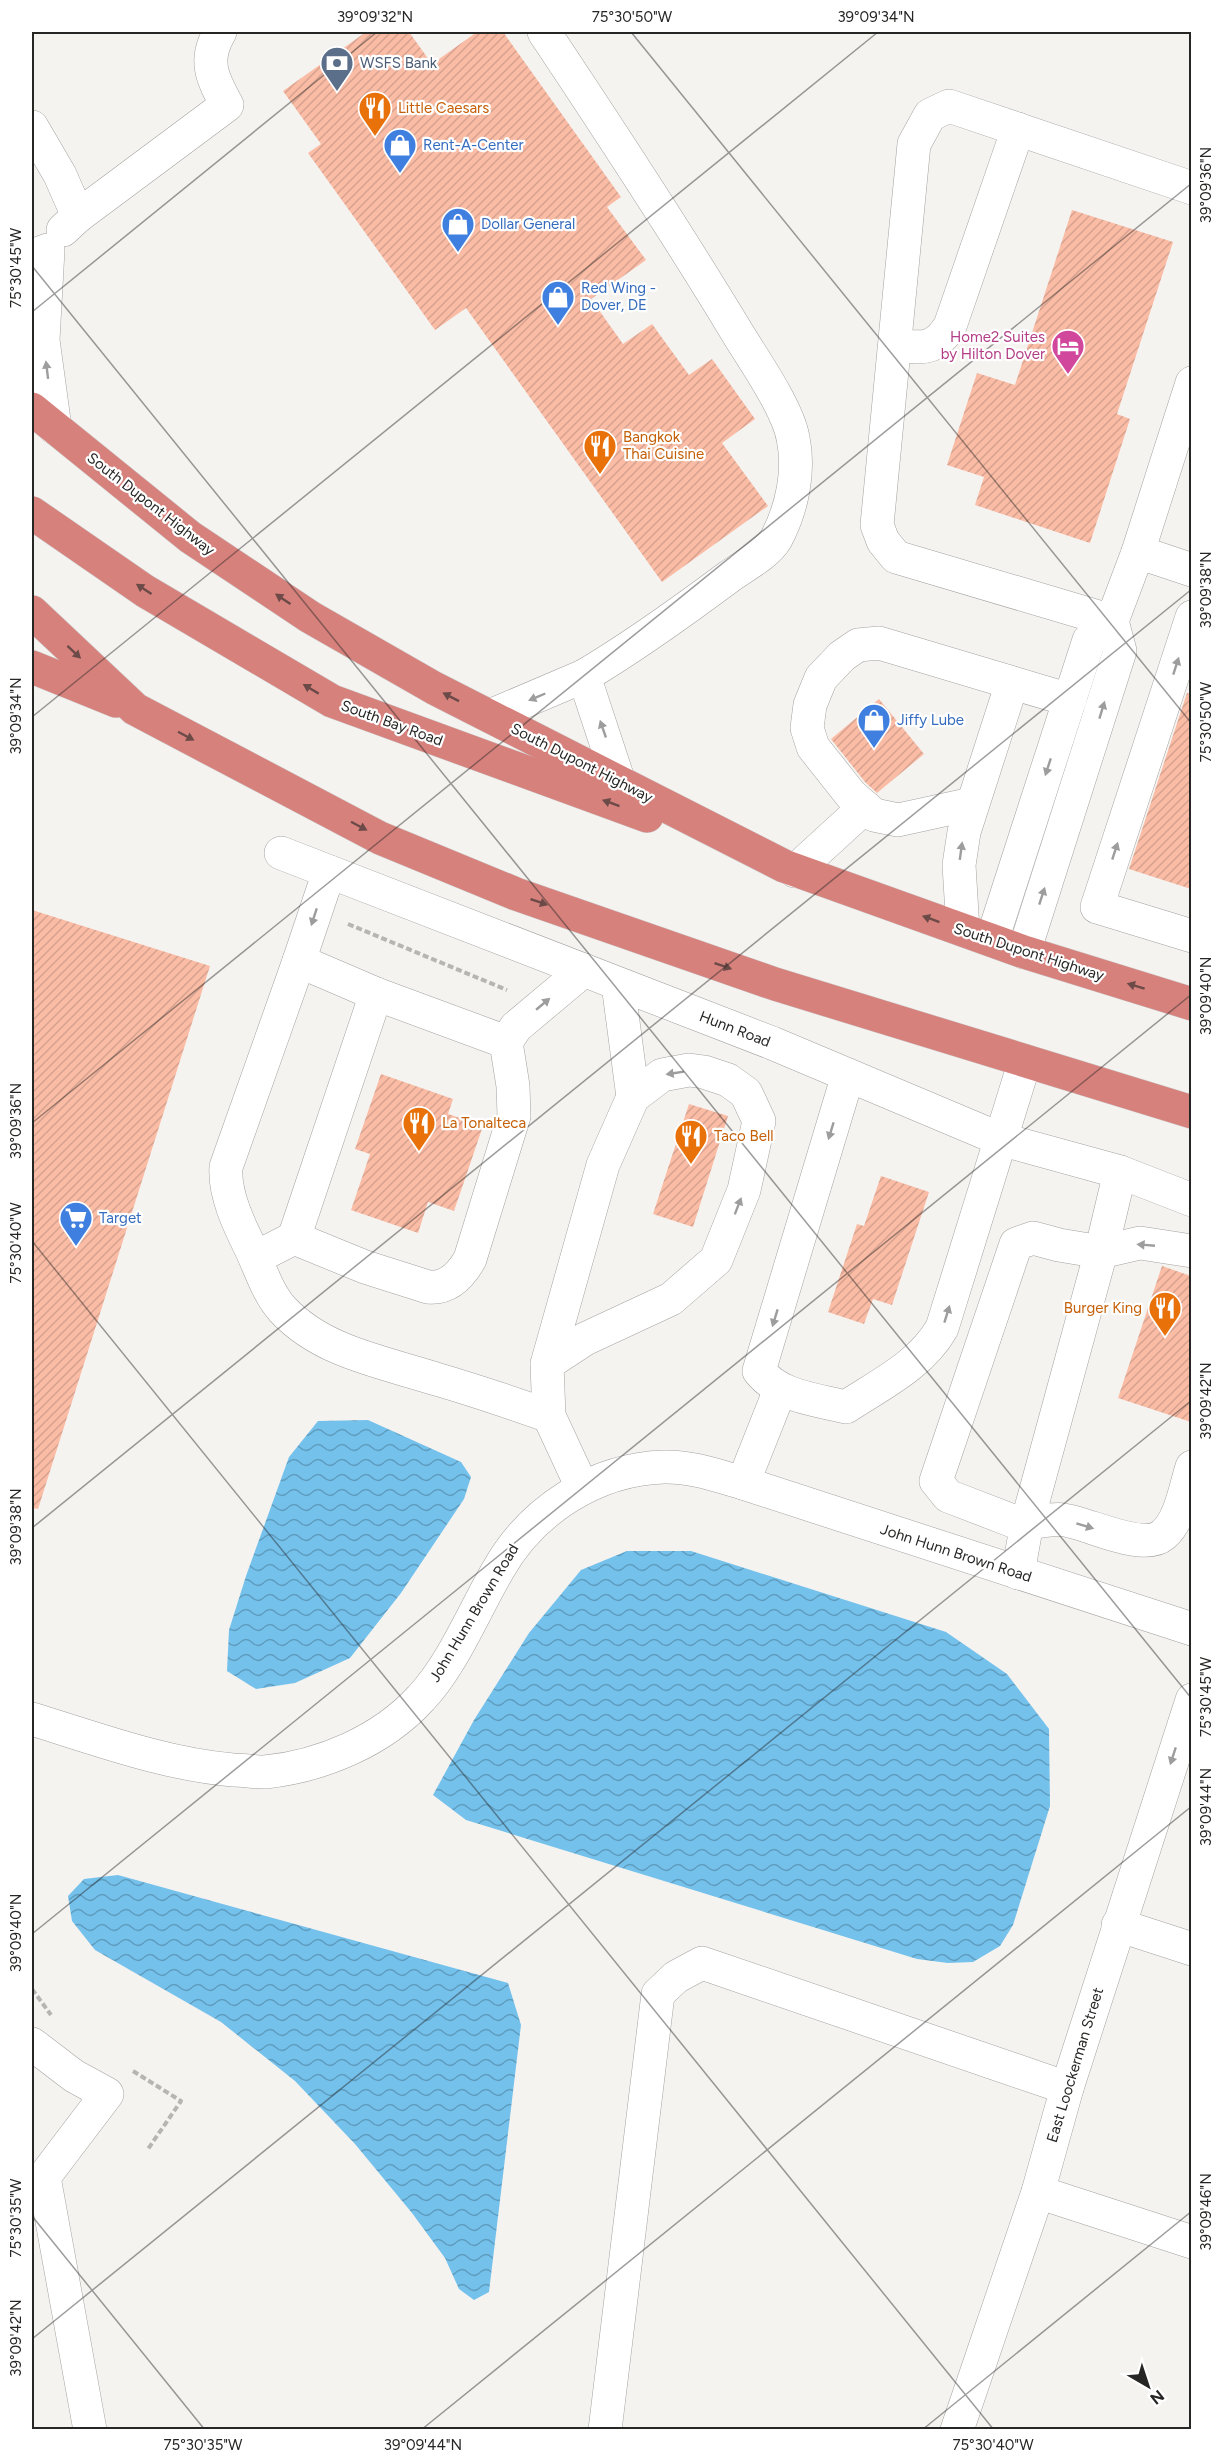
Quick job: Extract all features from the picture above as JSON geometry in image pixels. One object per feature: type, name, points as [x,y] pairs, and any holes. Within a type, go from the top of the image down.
[{"type":"highway","name":"South Dupont Highway","points":[[43,419],[190,537],[310,617],[434,688],[790,868],[1024,952],[1191,1004]]},
{"type":"highway","name":"South Bay Road","points":[[32,513],[145,591],[332,701],[790,868]]},
{"type":"highway","points":[[32,612],[135,708]]},
{"type":"highway","points":[[32,667],[135,708],[380,838],[516,894],[775,984],[1191,1112]]},
{"type":"street","points":[[43,419],[44,340],[40,253],[78,216],[226,105],[215,85],[210,64],[211,46],[220,32]]},
{"type":"street","points":[[490,716],[584,676],[657,629],[774,542],[789,507],[795,469],[793,436],[777,398],[703,277],[544,32]]},
{"type":"street","points":[[1112,621],[896,557],[883,541],[877,525],[914,144],[930,115],[949,106],[1191,188]]},
{"type":"street","points":[[32,128],[60,175],[78,216]]},
{"type":"street","points":[[895,345],[922,348],[933,346],[942,339],[950,326],[1018,129]]},
{"type":"street","points":[[977,935],[1070,700],[1089,640],[1112,621],[1138,552],[1191,383]]},
{"type":"street","points":[[1138,552],[1191,570]]},
{"type":"street","points":[[1191,617],[1097,907],[1191,936]]},
{"type":"street","points":[[1024,952],[1120,651],[1112,621]]},
{"type":"street","points":[[971,804],[898,820],[874,815],[851,795],[813,747],[807,728],[810,705],[821,678],[842,656],[858,645],[879,643],[1070,700]]},
{"type":"street","points":[[584,676],[620,782]]},
{"type":"street","points":[[977,935],[959,865],[971,804],[1012,683]]},
{"type":"street","points":[[790,868],[865,807]]},
{"type":"street","name":"Hunn Road","points":[[281,853],[848,1075],[1000,1139],[1120,1172],[1191,1200]]},
{"type":"street","points":[[329,872],[226,1167],[227,1187],[231,1200],[255,1258],[281,1309],[298,1324],[335,1347],[549,1416]]},
{"type":"street","points":[[299,961],[376,994],[506,1042]]},
{"type":"street","points":[[294,1238],[365,1267],[428,1287],[444,1286],[464,1270],[470,1259],[514,1116],[512,1077],[506,1042],[516,1027],[584,970]]},
{"type":"street","points":[[618,984],[633,1097]]},
{"type":"street","points":[[255,1258],[294,1238],[376,994]]},
{"type":"street","points":[[769,1380],[846,1407],[915,1362],[932,1345],[942,1328],[1025,1061]]},
{"type":"street","points":[[547,1364],[585,1339],[671,1299],[716,1260],[744,1190],[759,1121],[746,1093],[728,1080],[704,1072],[689,1071],[662,1075],[633,1097],[603,1165],[547,1364],[549,1416],[582,1487]]},
{"type":"street","points":[[743,1483],[848,1075]]},
{"type":"street","points":[[1018,1573],[1027,1523],[1101,1252],[1120,1172]]},
{"type":"street","points":[[1191,1251],[1140,1243],[1101,1252],[1033,1238],[1016,1244],[936,1481],[948,1496],[1012,1521],[1027,1523],[1063,1519],[1133,1539],[1153,1540],[1163,1535],[1176,1516],[1191,1467]]},
{"type":"street","name":"John Hunn Brown Road","points":[[32,1719],[169,1760],[218,1768],[263,1772],[301,1766],[347,1750],[387,1728],[422,1698],[446,1663],[499,1567],[520,1538],[546,1512],[582,1487],[627,1472],[664,1467],[705,1472],[743,1483],[1191,1629]]},
{"type":"street","name":"East Loockerman Street","points":[[957,2430],[1038,2192],[1067,2088],[1191,1700]]},
{"type":"street","points":[[1118,1925],[1191,1948]]},
{"type":"street","points":[[605,2430],[658,1994],[676,1977],[702,1963],[1067,2088]]},
{"type":"street","points":[[32,2044],[74,2076],[107,2094],[38,2177],[90,2430]]},
{"type":"street","points":[[1038,2192],[1191,2242]]},
{"type":"water","points":[[368,1420],[461,1462],[471,1477],[464,1499],[401,1593],[350,1658],[295,1683],[256,1689],[227,1671],[229,1630],[289,1457],[318,1421]]},
{"type":"water","points":[[627,1551],[691,1551],[946,1632],[1007,1674],[1049,1729],[1050,1806],[1013,1925],[1000,1946],[973,1962],[948,1963],[917,1959],[466,1820],[433,1795],[474,1720],[529,1633],[581,1570]]},
{"type":"water","points":[[118,1875],[508,1983],[521,2025],[489,2292],[474,2300],[459,2289],[445,2258],[412,2213],[355,2144],[295,2081],[221,2022],[95,1950],[72,1921],[68,1896],[84,1879]]},
{"type":"building","points":[[366,32],[409,32],[432,64],[477,32],[503,32],[621,197],[607,207],[646,260],[591,299],[623,344],[652,324],[689,375],[712,359],[755,419],[722,443],[768,506],[662,582],[466,308],[435,330],[308,153],[321,144],[283,91]]},
{"type":"building","name":"Home2 Suites by Hilton Dover","points":[[1072,210],[1173,242],[1117,414],[1130,419],[1090,543],[975,505],[984,477],[947,465],[977,373],[1015,385]]},
{"type":"building","points":[[1187,693],[1191,694],[1191,889],[1129,869]]},
{"type":"building","name":"Jiffy Lube","points":[[879,699],[924,754],[877,793],[865,782],[831,739]]},
{"type":"building","name":"Target","points":[[32,910],[210,966],[38,1509],[32,1508]]},
{"type":"building","name":"La Tonalteca","points":[[381,1074],[453,1099],[448,1114],[483,1126],[454,1211],[428,1202],[418,1233],[351,1210],[370,1154],[355,1149]]},
{"type":"building","name":"Taco Bell","points":[[689,1104],[728,1116],[693,1227],[653,1214]]},
{"type":"building","points":[[881,1176],[929,1192],[892,1305],[873,1299],[864,1324],[828,1312],[857,1224],[864,1226]]},
{"type":"building","name":"Burger King","points":[[1162,1266],[1191,1276],[1191,1422],[1118,1398]]},
{"type":"place","name":"WSFS Bank","points":[[337,92]]},
{"type":"place","name":"Little Caesars","points":[[375,137]]},
{"type":"place","name":"Rent-A-Center","points":[[400,174]]},
{"type":"place","name":"Dollar General","points":[[458,253]]},
{"type":"place","name":"Red Wing - Dover, DE","points":[[558,326]]},
{"type":"place","name":"Home2 Suites by Hilton Dover","points":[[1068,375]]},
{"type":"place","name":"Bangkok Thai Cuisine","points":[[600,475]]},
{"type":"place","name":"Jiffy Lube","points":[[874,749]]},
{"type":"place","name":"La Tonalteca","points":[[419,1152]]},
{"type":"place","name":"Taco Bell","points":[[691,1165]]},
{"type":"place","name":"Target","points":[[76,1247]]},
{"type":"place","name":"Burger King","points":[[1165,1337]]}]
